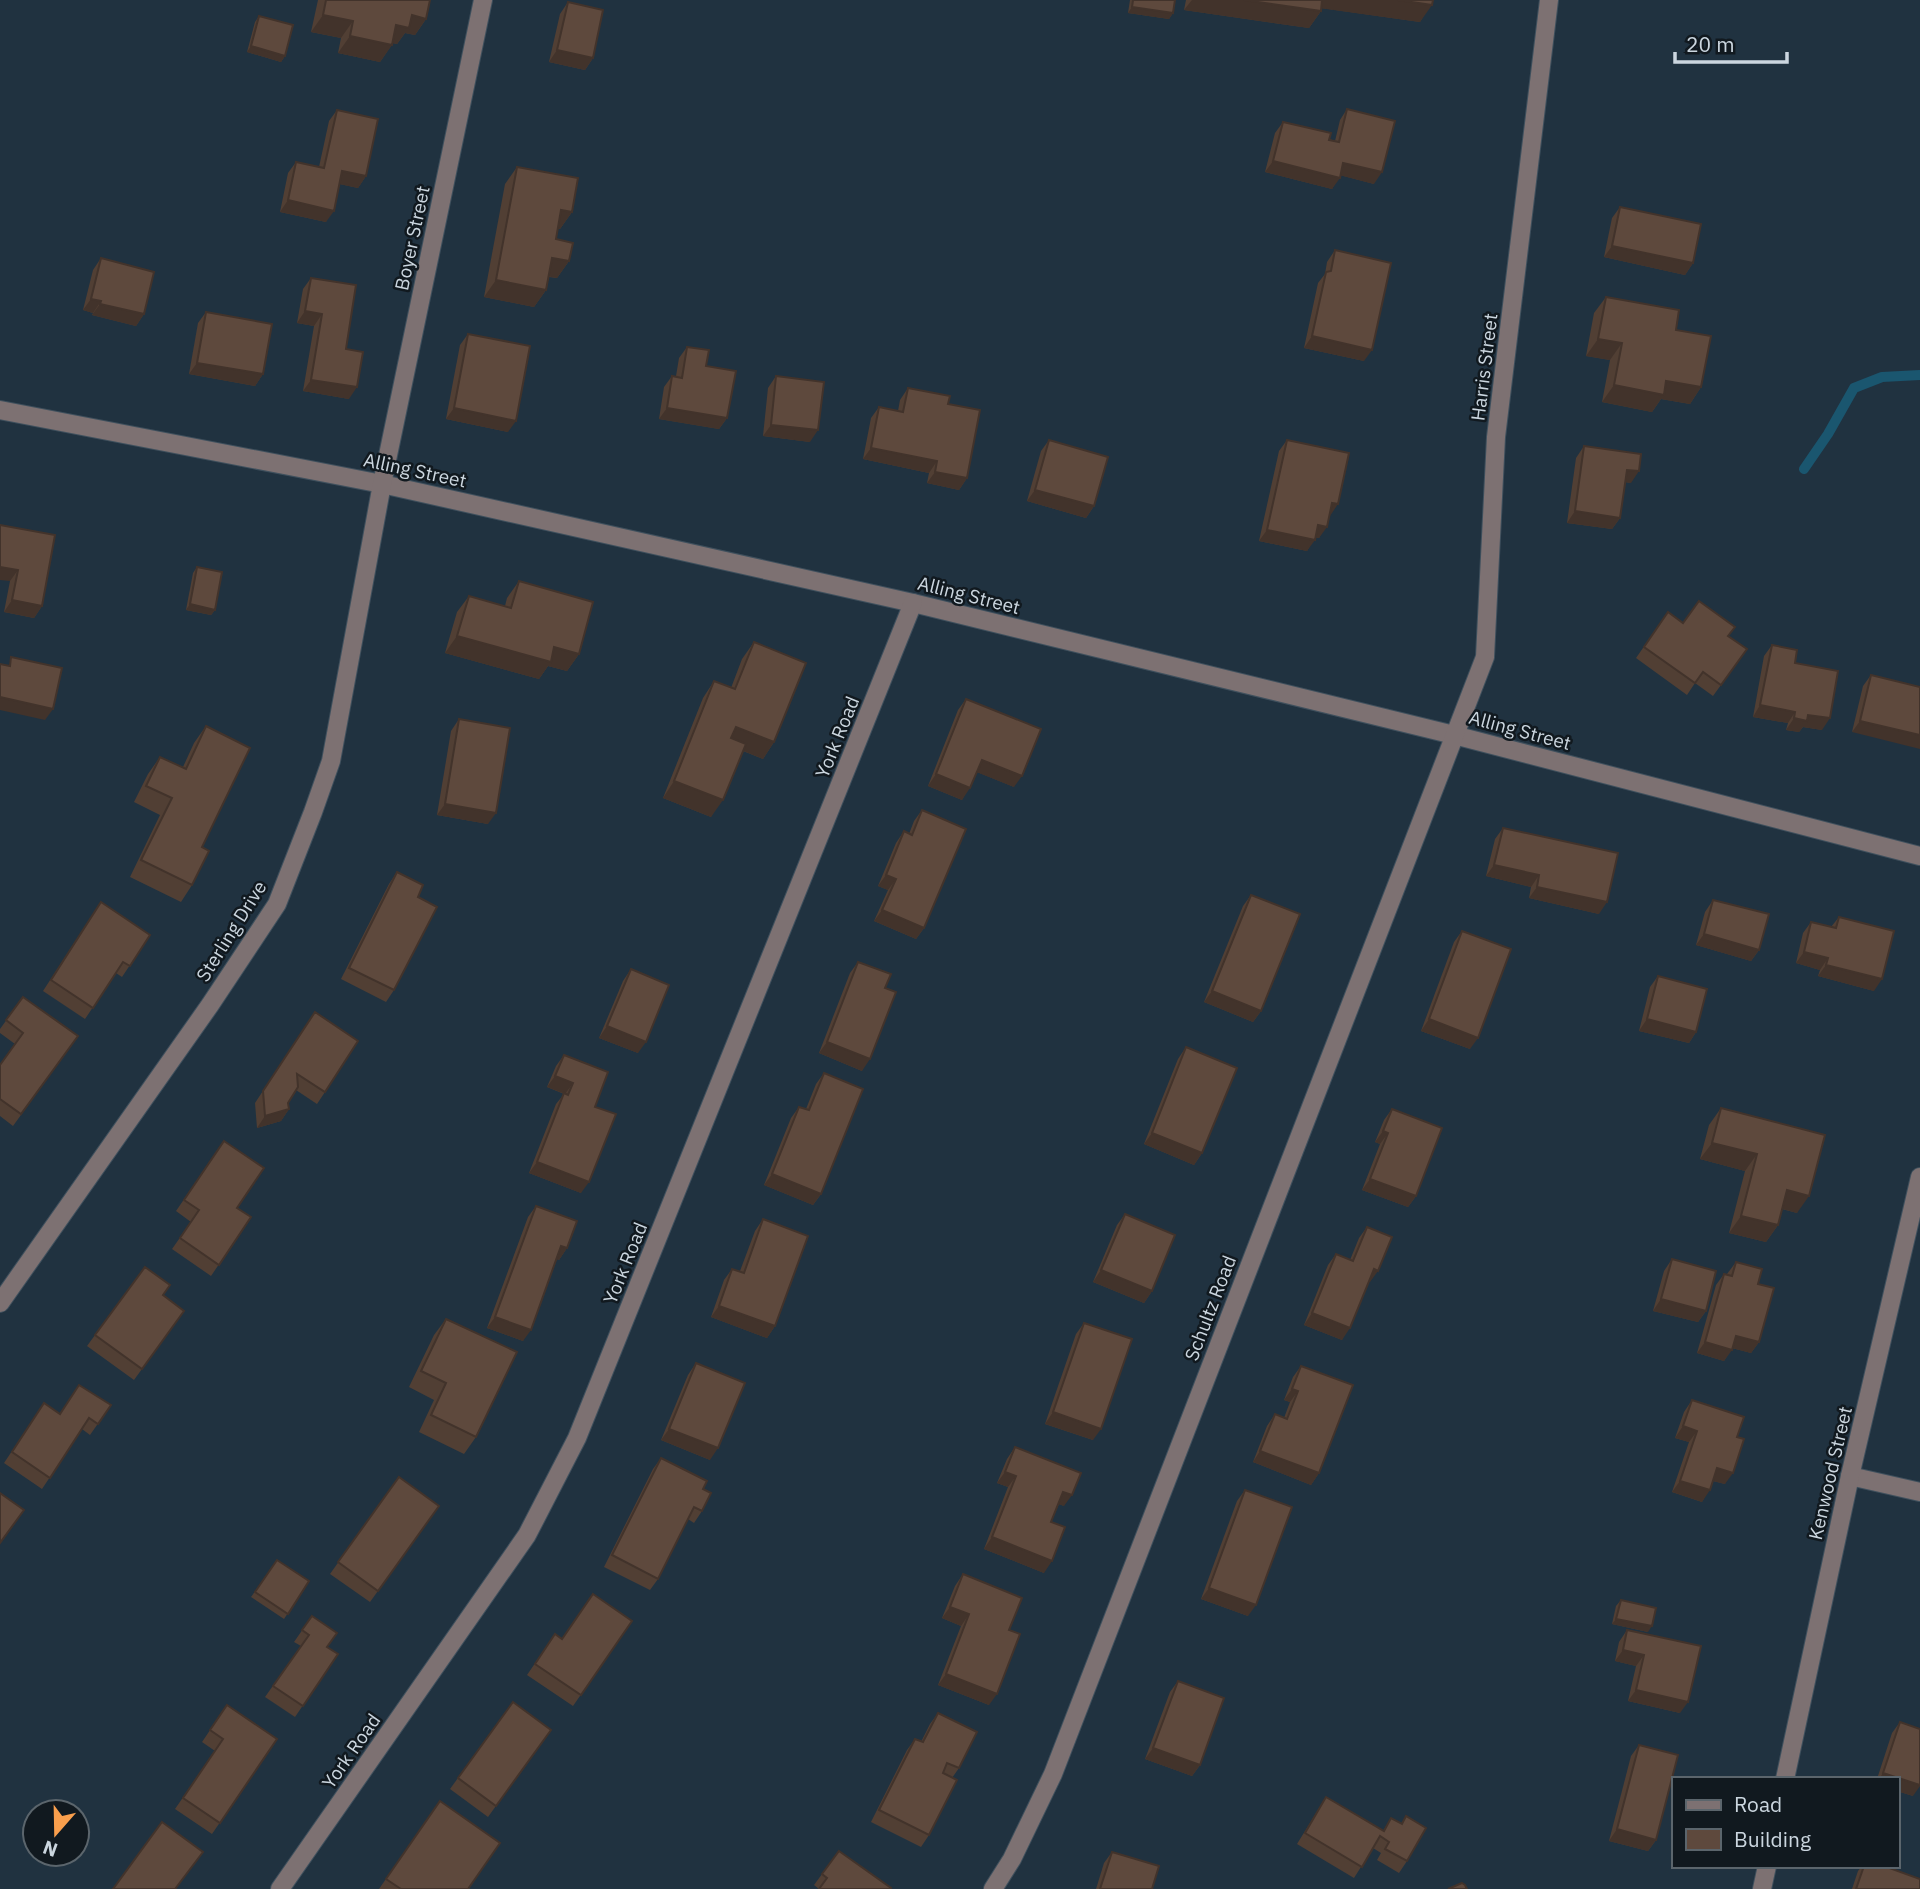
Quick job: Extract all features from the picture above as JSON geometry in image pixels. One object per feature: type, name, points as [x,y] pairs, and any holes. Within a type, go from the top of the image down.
[{"type":"street","name":"Boyer Street","points":[[382,484],[483,0]]},
{"type":"street","name":"Harris Street","points":[[1454,735],[1485,657],[1496,437],[1549,0]]},
{"type":"street","name":"Alling Street","points":[[0,410],[382,484],[913,603],[1454,735],[1920,856]]},
{"type":"street","name":"Sterling Drive","points":[[0,1303],[210,1005],[276,904],[331,761],[382,484]]},
{"type":"street","name":"York Road","points":[[281,1889],[527,1535],[577,1438],[913,603]]},
{"type":"street","name":"Schultz Road","points":[[993,1889],[1012,1859],[1053,1774],[1454,735]]},
{"type":"street","name":"Kenwood Street","points":[[1785,1777],[1850,1476],[1920,1177]]},
{"type":"street","points":[[1850,1476],[1920,1492]]},
{"type":"street","points":[[1762,1889],[1767,1868]]},
{"type":"building","points":[[326,0],[430,0],[426,19],[412,15],[409,28],[396,25],[392,45],[350,36],[353,21],[323,15]]},
{"type":"building","points":[[1133,0],[1175,0],[1173,13],[1132,7]]},
{"type":"building","points":[[1244,0],[1322,0],[1321,11]]},
{"type":"building","points":[[1398,0],[1433,0],[1432,5]]},
{"type":"building","points":[[568,2],[603,10],[593,58],[557,50]]},
{"type":"building","points":[[259,16],[293,25],[285,56],[251,46]]},
{"type":"building","points":[[1347,109],[1395,121],[1382,172],[1343,163],[1340,178],[1273,161],[1283,122],[1331,133],[1329,140],[1339,142]]},
{"type":"building","points":[[337,110],[378,119],[366,176],[342,171],[334,211],[288,200],[296,162],[324,168]]},
{"type":"building","points":[[517,167],[578,178],[572,212],[561,210],[556,239],[573,243],[569,261],[552,258],[546,290],[496,280]]},
{"type":"building","points":[[1620,207],[1701,224],[1693,263],[1612,246]]},
{"type":"building","points":[[1335,250],[1391,263],[1372,350],[1312,336],[1326,272],[1331,271]]},
{"type":"building","points":[[101,258],[154,272],[144,314],[100,304],[101,301],[91,299]]},
{"type":"building","points":[[311,278],[356,285],[346,349],[363,352],[357,387],[311,380],[322,314],[305,311]]},
{"type":"building","points":[[1606,297],[1679,310],[1676,330],[1711,336],[1701,387],[1666,381],[1664,395],[1614,385],[1622,343],[1598,339]]},
{"type":"building","points":[[206,312],[272,324],[263,374],[197,363]]},
{"type":"building","points":[[468,334],[530,346],[516,421],[454,408]]},
{"type":"building","points":[[687,347],[709,350],[706,366],[736,371],[727,418],[667,408],[672,376],[682,378]]},
{"type":"building","points":[[776,376],[824,382],[818,430],[771,425]]},
{"type":"building","points":[[908,388],[950,396],[948,404],[980,410],[967,478],[935,472],[937,461],[871,448],[879,407],[903,412]]},
{"type":"building","points":[[1049,440],[1108,457],[1094,506],[1035,490]]},
{"type":"building","points":[[1287,440],[1349,453],[1338,504],[1332,503],[1327,527],[1318,525],[1315,540],[1267,530]]},
{"type":"building","points":[[1584,446],[1641,454],[1639,471],[1627,470],[1620,518],[1575,511]]},
{"type":"building","points":[[0,525],[55,535],[42,606],[12,600],[18,570],[0,567]]},
{"type":"building","points":[[197,567],[222,572],[215,610],[190,604]]},
{"type":"building","points":[[519,581],[593,602],[579,654],[554,647],[551,662],[457,636],[469,596],[511,608]]},
{"type":"building","points":[[1699,601],[1735,627],[1728,636],[1747,649],[1721,685],[1703,672],[1695,683],[1644,647],[1668,612],[1683,623]]},
{"type":"building","points":[[754,642],[806,663],[774,742],[736,727],[731,738],[746,744],[723,800],[674,781],[714,681],[735,689]]},
{"type":"building","points":[[1772,645],[1797,650],[1795,663],[1838,671],[1830,718],[1808,715],[1807,721],[1794,718],[1795,712],[1760,705]]},
{"type":"building","points":[[11,657],[62,668],[53,709],[0,697],[0,664],[10,666]]},
{"type":"building","points":[[1871,675],[1920,687],[1920,735],[1860,721]]},
{"type":"building","points":[[966,699],[1041,729],[1022,776],[982,760],[970,788],[936,774]]},
{"type":"building","points":[[459,719],[510,728],[496,813],[445,804]]},
{"type":"building","points":[[206,726],[250,748],[202,847],[209,851],[192,885],[141,860],[172,798],[146,786],[160,757],[186,769]]},
{"type":"building","points":[[922,810],[966,829],[924,928],[882,910],[896,879],[886,875],[904,831],[912,835]]},
{"type":"building","points":[[1503,828],[1618,853],[1607,902],[1537,887],[1539,875],[1494,865]]},
{"type":"building","points":[[397,872],[423,885],[418,897],[437,907],[394,990],[349,968]]},
{"type":"building","points":[[1251,895],[1300,914],[1261,1011],[1212,991]]},
{"type":"building","points":[[1713,900],[1769,914],[1759,950],[1704,934]]},
{"type":"building","points":[[101,902],[150,935],[130,966],[123,962],[93,1008],[51,980]]},
{"type":"building","points":[[1839,917],[1894,931],[1882,979],[1826,965],[1828,958],[1804,952],[1811,922],[1836,928]]},
{"type":"building","points":[[1462,931],[1511,949],[1478,1038],[1429,1019]]},
{"type":"building","points":[[858,962],[891,974],[885,988],[896,992],[870,1059],[827,1042]]},
{"type":"building","points":[[631,969],[669,985],[646,1042],[607,1026]]},
{"type":"building","points":[[1658,976],[1707,989],[1696,1032],[1647,1019]]},
{"type":"building","points":[[23,997],[78,1036],[21,1114],[0,1099],[0,1065],[23,1033],[6,1020]]},
{"type":"building","points":[[315,1012],[358,1041],[325,1092],[297,1074],[298,1087],[288,1103],[289,1109],[265,1116],[263,1091]]},
{"type":"building","points":[[1186,1047],[1237,1068],[1202,1153],[1152,1133]]},
{"type":"building","points":[[564,1055],[608,1072],[595,1107],[616,1114],[589,1182],[537,1162],[564,1093],[568,1095],[573,1083],[555,1076]]},
{"type":"building","points":[[824,1073],[863,1089],[821,1194],[772,1174],[799,1107],[809,1110]]},
{"type":"building","points":[[1721,1108],[1825,1135],[1809,1196],[1787,1190],[1778,1225],[1741,1216],[1757,1154],[1712,1143]]},
{"type":"building","points":[[1392,1109],[1442,1128],[1416,1196],[1370,1179],[1388,1133],[1383,1131]]},
{"type":"building","points":[[224,1141],[264,1168],[237,1208],[251,1217],[219,1265],[180,1238],[199,1210],[184,1200]]},
{"type":"building","points":[[536,1206],[577,1221],[567,1248],[561,1246],[531,1330],[495,1317]]},
{"type":"building","points":[[1125,1214],[1175,1235],[1152,1291],[1101,1270]]},
{"type":"building","points":[[763,1219],[808,1236],[775,1326],[719,1306],[732,1269],[744,1273]]},
{"type":"building","points":[[1367,1227],[1392,1237],[1378,1271],[1374,1269],[1350,1328],[1312,1313],[1336,1254],[1353,1261]]},
{"type":"building","points":[[1672,1259],[1716,1271],[1706,1311],[1661,1299]]},
{"type":"building","points":[[1736,1262],[1762,1269],[1758,1284],[1774,1288],[1759,1342],[1736,1336],[1732,1350],[1705,1342],[1724,1274],[1732,1276]]},
{"type":"building","points":[[145,1267],[170,1285],[163,1295],[184,1311],[142,1369],[95,1335]]},
{"type":"building","points":[[446,1319],[517,1352],[476,1437],[431,1415],[446,1383],[421,1371]]},
{"type":"building","points":[[1084,1323],[1132,1339],[1101,1429],[1053,1412]]},
{"type":"building","points":[[696,1363],[745,1383],[718,1448],[669,1429]]},
{"type":"building","points":[[1301,1366],[1353,1385],[1319,1473],[1260,1451],[1275,1414],[1287,1419],[1298,1391],[1292,1389]]},
{"type":"building","points":[[79,1385],[111,1405],[98,1424],[89,1418],[50,1478],[12,1452],[44,1403],[60,1414]]},
{"type":"building","points":[[1692,1400],[1744,1417],[1737,1437],[1744,1439],[1733,1473],[1717,1468],[1710,1490],[1680,1481],[1697,1431],[1683,1426]]},
{"type":"building","points":[[1015,1447],[1081,1473],[1072,1495],[1063,1492],[1051,1522],[1065,1527],[1052,1561],[992,1537],[1016,1476],[1005,1472]]},
{"type":"building","points":[[661,1458],[707,1481],[703,1489],[711,1493],[702,1511],[694,1507],[658,1579],[612,1555]]},
{"type":"building","points":[[399,1477],[439,1506],[378,1591],[338,1562]]},
{"type":"building","points":[[1245,1490],[1292,1507],[1256,1605],[1209,1588]]},
{"type":"building","points":[[0,1493],[24,1510],[0,1543]]},
{"type":"building","points":[[277,1560],[309,1581],[288,1614],[255,1592]]},
{"type":"building","points":[[963,1574],[1022,1598],[1009,1630],[1020,1634],[997,1694],[946,1674],[969,1614],[950,1607]]},
{"type":"building","points":[[593,1594],[632,1621],[581,1695],[535,1664],[555,1634],[562,1639]]},
{"type":"building","points":[[1621,1600],[1656,1608],[1652,1626],[1616,1619]]},
{"type":"building","points":[[312,1616],[337,1633],[327,1647],[338,1654],[303,1706],[273,1686],[309,1635],[302,1630]]},
{"type":"building","points":[[1627,1630],[1701,1646],[1688,1702],[1636,1690],[1644,1655],[1623,1650]]},
{"type":"building","points":[[1178,1681],[1224,1698],[1200,1765],[1153,1748]]},
{"type":"building","points":[[513,1702],[551,1730],[496,1806],[458,1778]]},
{"type":"building","points":[[227,1705],[277,1739],[220,1823],[183,1798],[223,1739],[210,1730]]},
{"type":"building","points":[[938,1713],[977,1732],[959,1768],[947,1763],[943,1773],[957,1780],[929,1835],[879,1810],[915,1739],[923,1742]]},
{"type":"building","points":[[1900,1722],[1920,1729],[1920,1785],[1883,1773]]},
{"type":"building","points":[[1639,1745],[1678,1755],[1656,1840],[1617,1829]]},
{"type":"building","points":[[1326,1797],[1384,1831],[1391,1818],[1402,1824],[1406,1816],[1426,1828],[1407,1861],[1385,1849],[1389,1842],[1380,1836],[1362,1867],[1305,1833]]},
{"type":"building","points":[[440,1801],[500,1843],[468,1889],[401,1889],[386,1879]]},
{"type":"building","points":[[162,1822],[203,1852],[175,1889],[113,1889]]},
{"type":"building","points":[[839,1851],[891,1888],[819,1889],[827,1878],[822,1874]]},
{"type":"building","points":[[1112,1852],[1159,1866],[1152,1889],[1100,1889]]},
{"type":"building","points":[[1863,1868],[1890,1868],[1920,1879],[1920,1889],[1856,1889]]},
{"type":"building","points":[[1462,1883],[1467,1889],[1448,1889]]},
{"type":"waterway","points":[[1804,469],[1854,388],[1882,377],[1920,375]]}]
